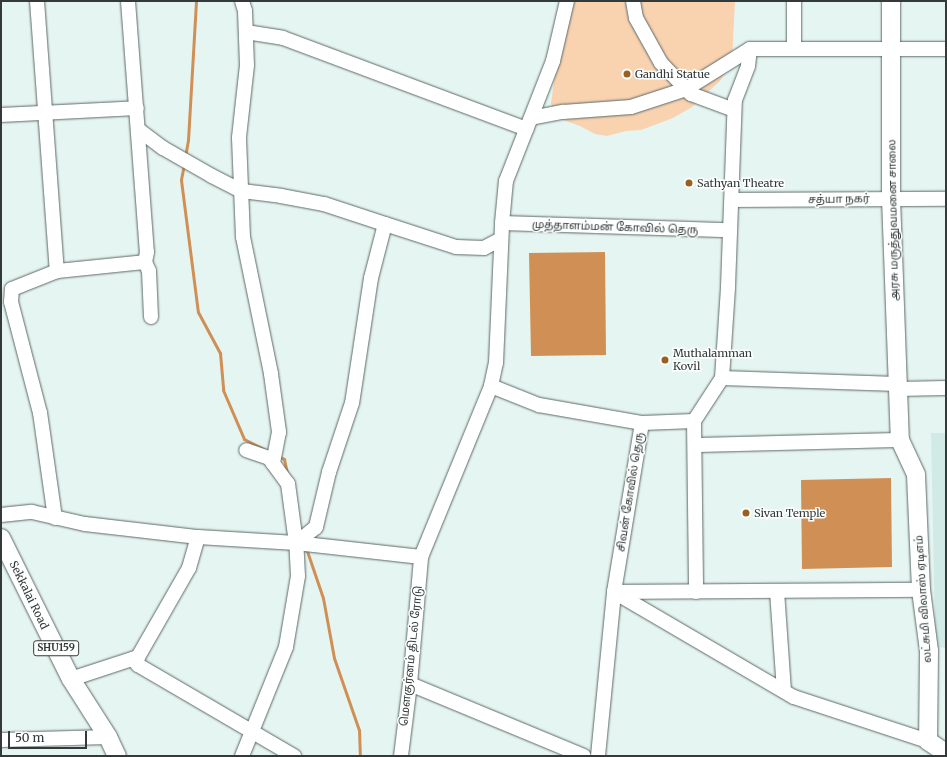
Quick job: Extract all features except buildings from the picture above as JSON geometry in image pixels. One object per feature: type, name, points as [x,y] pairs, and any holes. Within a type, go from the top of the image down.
[{"type":"main road","name":"அரசு மருத்துவமனை சாலை","points":[[891,1],[891,198],[900,440]]},
{"type":"main road","name":"லட்சுமி விலாஸ் ஏடிஎம்","points":[[900,440],[916,474],[921,590],[929,651],[928,741]]},
{"type":"main road","name":"Sekkalai Road","points":[[1,538],[71,679],[108,737],[117,756]]},
{"type":"main road","points":[[928,741],[946,753]]},
{"type":"street","points":[[36,1],[46,112],[57,271]]},
{"type":"street","points":[[128,1],[139,130],[147,252],[145,262],[149,272],[151,317]]},
{"type":"street","points":[[242,1],[245,10],[247,65],[239,138],[243,237],[271,374],[279,432],[273,463]]},
{"type":"street","name":"மௌகுர்னம் திடல் ரோடு","points":[[400,756],[410,684],[421,557],[490,386],[496,364],[501,239],[506,181],[553,61],[567,1]]},
{"type":"street","points":[[633,1],[636,18],[661,63],[691,94],[734,110]]},
{"type":"street","points":[[794,1],[794,48]]},
{"type":"street","points":[[246,32],[283,38],[529,124],[563,112],[631,106],[686,89],[750,49],[946,49]]},
{"type":"street","points":[[696,592],[694,421],[722,378],[728,287],[729,230],[732,200],[734,110],[735,100],[748,66],[750,49]]},
{"type":"street","points":[[1,115],[137,108]]},
{"type":"street","points":[[139,130],[163,148],[242,191],[324,204],[456,247],[484,248],[501,239]]},
{"type":"street","name":"சத்யா நகர்","points":[[732,200],[891,198],[946,200]]},
{"type":"street","name":"முத்தாளம்மன் கோவில் தெரு","points":[[502,223],[729,230]]},
{"type":"street","points":[[296,543],[316,527],[329,472],[352,403],[371,278],[385,224]]},
{"type":"street","points":[[55,518],[40,413],[11,302],[12,289],[57,271],[145,262]]},
{"type":"street","points":[[722,378],[946,388]]},
{"type":"street","points":[[490,386],[539,405],[642,423]]},
{"type":"street","name":"சிவன் கோவில் தெரு","points":[[598,756],[614,592],[642,423],[694,421]]},
{"type":"street","points":[[695,445],[900,440]]},
{"type":"street","points":[[242,756],[286,647],[298,576],[296,543],[288,484],[269,458],[246,450]]},
{"type":"street","points":[[1,515],[32,512],[85,524],[198,537],[296,543],[421,557]]},
{"type":"street","points":[[71,679],[138,657],[189,568],[198,537]]},
{"type":"street","points":[[614,592],[921,590]]},
{"type":"street","points":[[777,591],[784,691]]},
{"type":"street","points":[[614,592],[794,697],[928,741]]},
{"type":"street","points":[[133,659],[138,666],[294,756]]},
{"type":"street","points":[[410,684],[584,756]]},
{"type":"street","points":[[1,740],[108,737]]},
{"type":"shaded area","points":[[570,1],[735,1],[732,61],[720,81],[692,107],[673,118],[641,130],[626,131],[607,136],[595,134],[580,126],[555,117],[551,103],[556,68]]},
{"type":"shaded area","points":[[605,252],[606,355],[531,356],[529,253]]},
{"type":"shaded area","points":[[931,433],[946,433],[946,648],[938,647],[935,628]]},
{"type":"shaded area","points":[[891,478],[892,567],[802,569],[801,480]]},
{"type":"waterway","points":[[185,157],[188,140],[196,1]]},
{"type":"waterway","points":[[184,164],[181,180],[198,312],[220,353],[223,390],[244,439],[264,449]]},
{"type":"waterway","points":[[278,456],[284,459],[287,473]]},
{"type":"waterway","points":[[306,548],[323,598],[334,658],[359,730],[360,756]]},
{"type":"place","name":"Gandhi Statue","points":[[627,74]]},
{"type":"place","name":"Sathyan Theatre","points":[[689,183]]},
{"type":"place","name":"Muthalamman Kovil","points":[[665,360]]},
{"type":"place","name":"Sivan Temple","points":[[746,513]]}]
